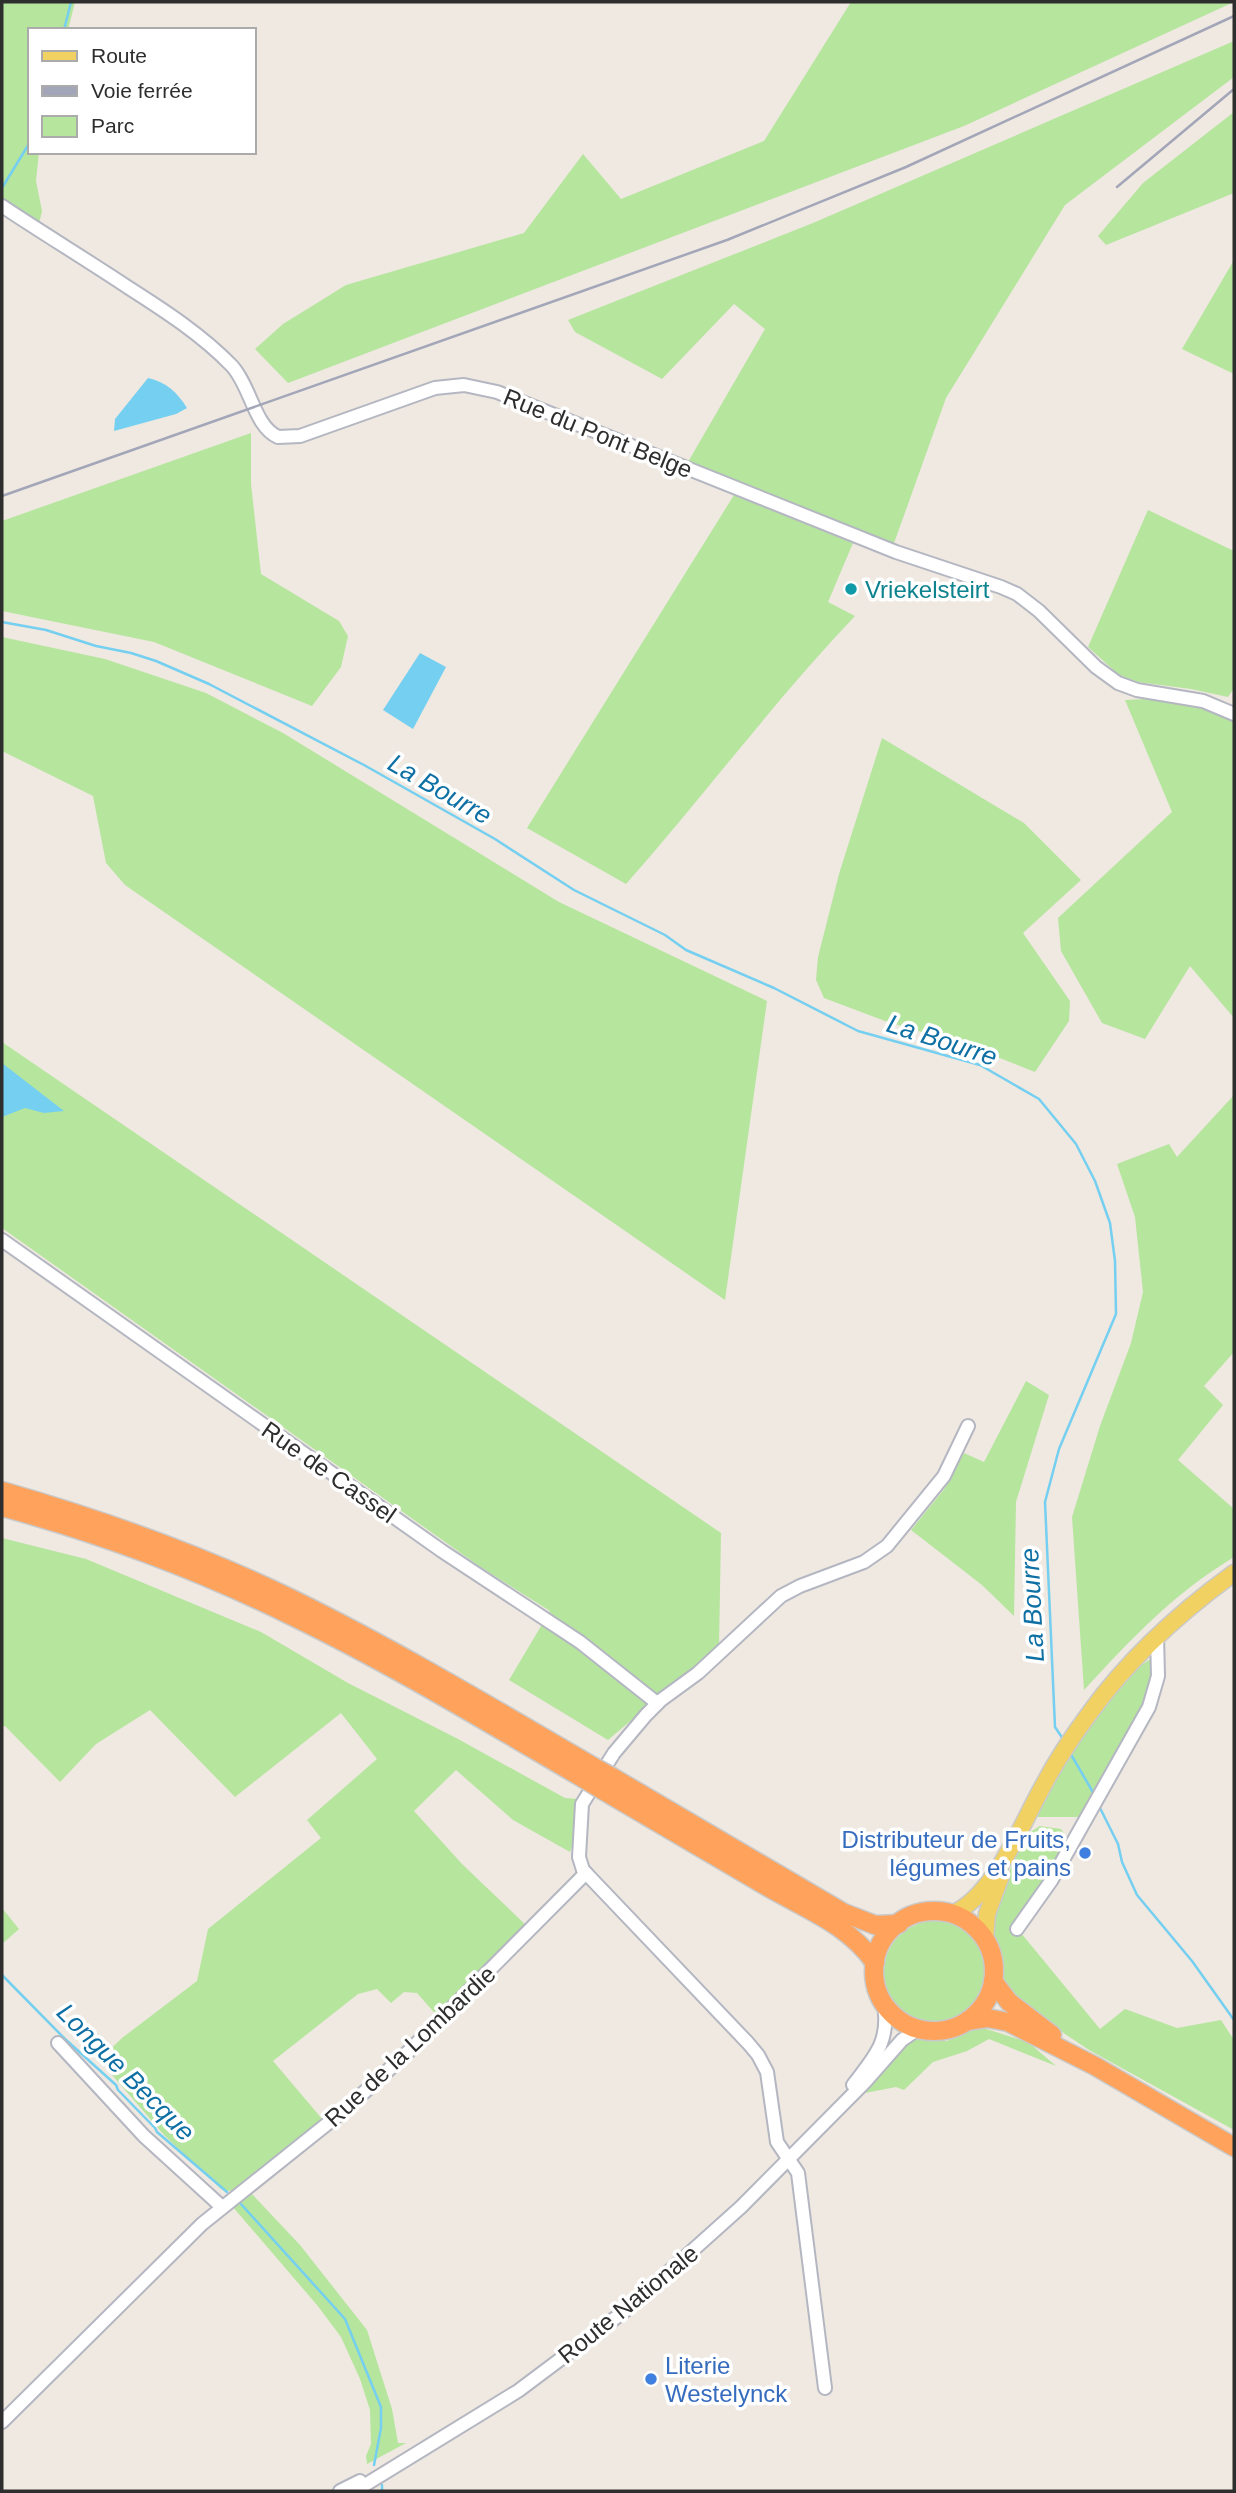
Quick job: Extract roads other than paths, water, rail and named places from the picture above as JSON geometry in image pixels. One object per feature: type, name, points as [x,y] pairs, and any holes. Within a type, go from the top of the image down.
[{"type":"highway","points":[[2,1492],[149,1539],[276,1592],[381,1646],[590,1774]]},
{"type":"highway","points":[[2,1507],[129,1547],[257,1599],[590,1774],[844,1913],[875,1925],[899,1924]]},
{"type":"highway","points":[[608,1784],[780,1894],[820,1914],[852,1937],[875,1962]]},
{"type":"highway","points":[[967,2021],[983,2006],[993,1981],[993,1963],[985,1940],[969,1923],[952,1914],[927,1912],[909,1917],[883,1941],[875,1962],[877,1987],[884,2004],[901,2021],[918,2029],[940,2031],[967,2021],[987,2018],[1008,2022],[1095,2066],[1234,2147]]},
{"type":"highway","points":[[993,1981],[1019,2010],[1095,2066]]},
{"type":"main road","points":[[952,1914],[970,1904],[981,1893],[1016,1838],[1068,1744],[1110,1686],[1157,1636],[1195,1602],[1234,1573]]},
{"type":"main road","points":[[985,1940],[987,1914],[1016,1838]]},
{"type":"street","name":"Rue du Pont Belge","points":[[2,206],[155,305],[209,346],[237,372],[264,426],[278,437],[300,436],[435,388],[464,385],[497,392],[896,552],[1001,587],[1039,611],[1096,667],[1118,683],[1137,690],[1203,701],[1234,714]]},
{"type":"street","name":"Rue de Cassel","points":[[2,1240],[442,1551],[580,1642],[657,1703]]},
{"type":"street","points":[[825,2388],[798,2173],[777,2141],[769,2079],[758,2055],[586,1873],[579,1857],[582,1804],[614,1753],[657,1703],[698,1673],[781,1596],[864,1562],[887,1546],[944,1476],[968,1426]]},
{"type":"street","points":[[1017,1929],[1041,1896],[1102,1794],[1153,1699],[1159,1670],[1157,1636]]},
{"type":"street","name":"Rue de la Lombardie","points":[[2,2422],[195,2231],[355,2101],[470,1991],[586,1873]]},
{"type":"street","name":"Route Nationale","points":[[832,2113],[882,2043],[886,2027],[884,2004]]},
{"type":"street","name":"Route Nationale","points":[[355,2491],[518,2391],[592,2337],[691,2254],[865,2082],[902,2040],[918,2029]]},
{"type":"street","points":[[58,2043],[144,2136],[222,2207]]},
{"type":"street","name":"Route Nationale","points":[[340,2491],[399,2464]]},
{"type":"water","points":[[148,378],[170,388],[187,408],[176,414],[114,431],[115,419]]},
{"type":"water","points":[[420,653],[446,667],[413,729],[383,710]]},
{"type":"water","points":[[2,1063],[64,1111],[44,1113],[25,1108],[2,1117]]},
{"type":"waterway","points":[[64,28],[71,2]]},
{"type":"waterway","points":[[2,188],[28,145]]},
{"type":"waterway","name":"La Bourre","points":[[2,622],[46,630],[96,646],[131,653],[209,684],[364,765],[495,839],[574,890],[665,935],[686,950],[774,988],[858,1031],[980,1065],[1039,1099],[1076,1144],[1095,1181],[1110,1223],[1115,1261],[1116,1314],[1059,1449],[1045,1502],[1055,1727],[1063,1739]]},
{"type":"waterway","name":"La Bourre","points":[[1069,1751],[1094,1794]]},
{"type":"waterway","name":"La Bourre","points":[[1099,1806],[1118,1844],[1122,1862],[1137,1895],[1192,1961],[1234,2020]]},
{"type":"waterway","name":"Longue Becque","points":[[2,1975],[65,2039],[116,2085],[157,2132],[227,2192]]},
{"type":"waterway","name":"Longue Becque","points":[[241,2204],[345,2319],[381,2407],[381,2428],[374,2465]]},
{"type":"waterway","name":"Longue Becque","points":[[382,2485],[382,2491]]},
{"type":"railway","points":[[2,496],[727,240],[906,167],[1234,16]]},
{"type":"railway","points":[[1117,187],[1234,89]]},
{"type":"place","name":"Vriekelsteirt","points":[[851,589]]},
{"type":"place","name":"Distributeur de Fruits, légumes et pains","points":[[1085,1853]]},
{"type":"place","name":"Literie Westelynck","points":[[651,2379]]}]
